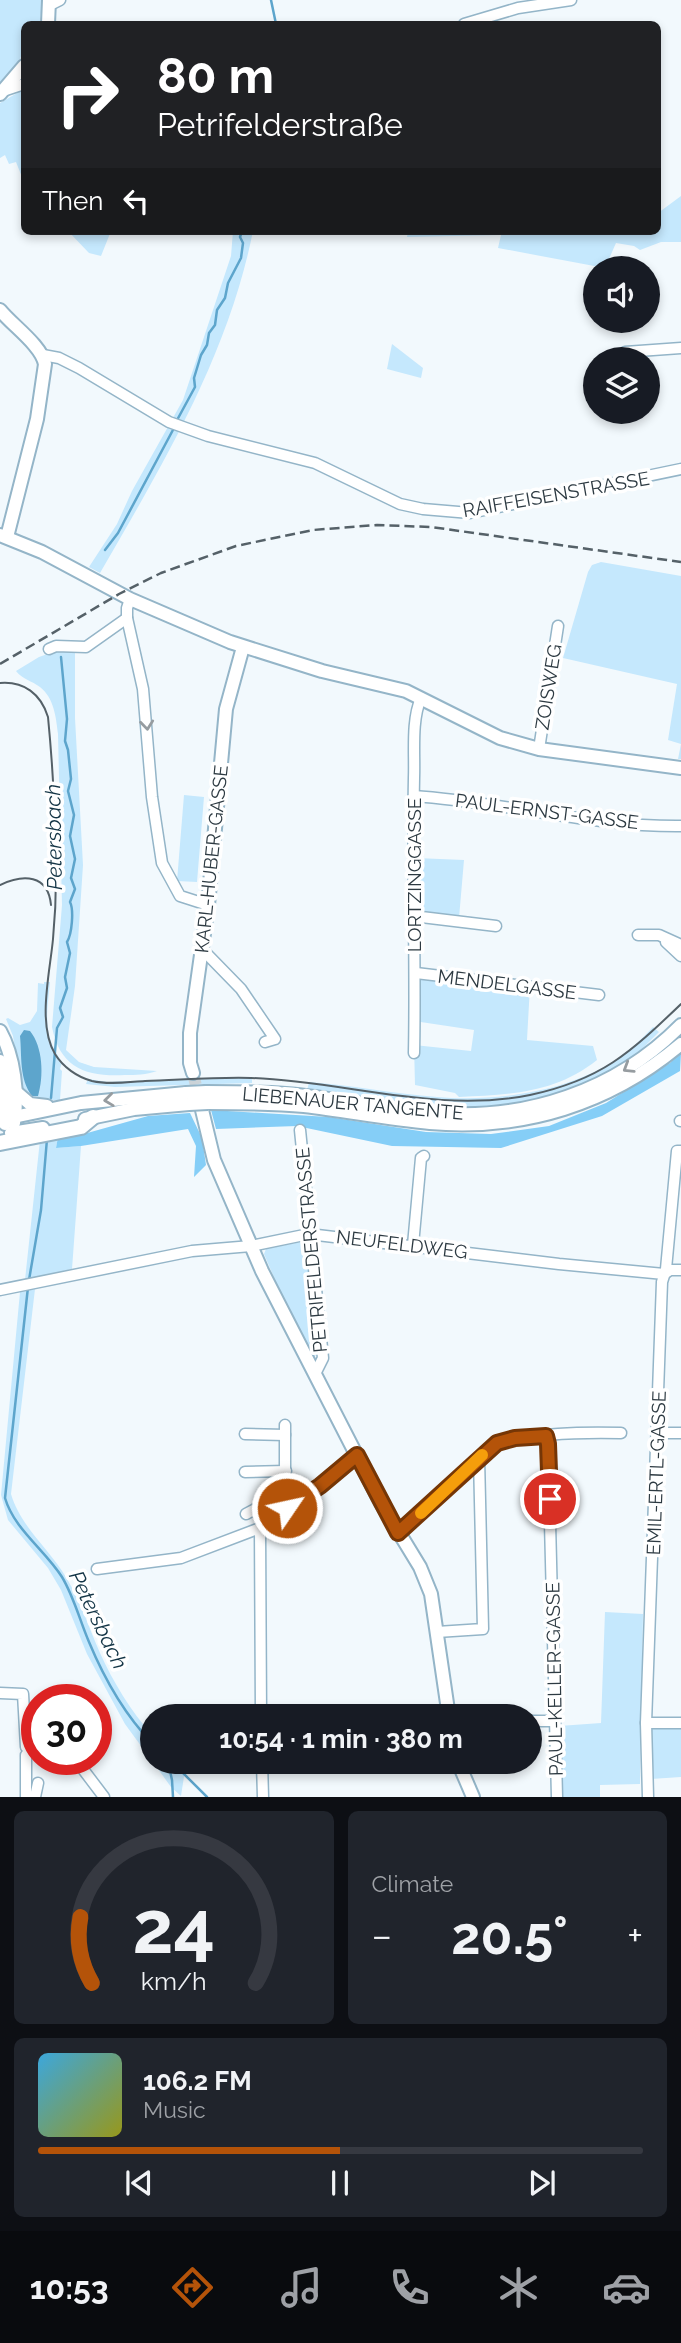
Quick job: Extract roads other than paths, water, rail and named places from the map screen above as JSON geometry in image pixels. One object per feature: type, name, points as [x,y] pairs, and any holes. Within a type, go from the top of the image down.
[{"type":"highway","points":[[4,1137],[81,1127],[93,1117]]},
{"type":"main road","points":[[49,21],[53,2]]},
{"type":"main road","points":[[3,92],[21,70]]},
{"type":"main road","points":[[0,310],[43,355],[44,373],[37,419],[4,536],[42,552],[130,599],[243,648],[406,691],[500,738],[539,749],[681,768]]},
{"type":"main road","name":"KARL-HUBER-GASSE","points":[[192,1073],[190,1033],[208,905],[226,709],[243,648]]},
{"type":"main road","name":"LIEBENAUER TANGENTE","points":[[205,1102],[286,1094],[450,1114],[520,1110],[561,1100],[611,1079],[660,1046],[681,1025]]},
{"type":"main road","points":[[0,1031],[8,1049],[15,1091],[6,1118]]},
{"type":"main road","name":"LIEBENAUER TANGENTE","points":[[6,1118],[67,1105],[188,1099],[306,1106],[430,1123],[503,1123],[566,1109],[615,1090],[656,1065],[681,1044]]},
{"type":"main road","points":[[0,1063],[4,1081],[4,1137]]},
{"type":"main road","points":[[15,1091],[37,1107],[67,1105]]},
{"type":"main road","name":"LIEBENAUER TANGENTE","points":[[93,1117],[188,1099]]},
{"type":"main road","points":[[205,1102],[214,1160],[251,1246],[315,1374]]},
{"type":"main road","name":"PETRIFELDERSTRASSE","points":[[315,1374],[398,1533],[420,1567],[431,1594],[447,1704]]},
{"type":"main road","points":[[463,1774],[473,1797]]},
{"type":"street","points":[[474,21],[518,8],[571,0]]},
{"type":"street","points":[[3,92],[21,85]]},
{"type":"street","points":[[660,350],[681,348]]},
{"type":"street","name":"RAIFFEISENSTRASSE","points":[[43,355],[59,358],[79,368],[183,428],[326,467],[400,504],[470,513],[681,469]]},
{"type":"street","points":[[130,599],[127,618],[143,690],[152,797],[162,863],[180,897],[208,905]]},
{"type":"street","points":[[50,649],[56,646],[86,647],[127,618]]},
{"type":"street","name":"ZOISWEG","points":[[539,749],[558,626]]},
{"type":"street","name":"LORTZINGGASSE","points":[[414,1053],[414,796],[416,712],[421,698]]},
{"type":"street","name":"PAUL-ERNST-GASSE","points":[[414,796],[448,798],[589,819],[681,826]]},
{"type":"street","points":[[413,916],[496,926]]},
{"type":"street","points":[[638,935],[650,933],[681,945]]},
{"type":"street","points":[[661,937],[681,956]]},
{"type":"street","points":[[202,949],[241,989],[275,1039],[265,1042]]},
{"type":"street","name":"MENDELGASSE","points":[[416,974],[599,995]]},
{"type":"street","name":"PETRIFELDERSTRASSE","points":[[300,1130],[323,1358],[315,1374]]},
{"type":"street","name":"EMIL-ERTL-GASSE","points":[[648,1797],[646,1723],[664,1273],[679,1151]]},
{"type":"street","points":[[412,1245],[421,1158],[424,1156]]},
{"type":"street","name":"NEUFELDWEG","points":[[0,1290],[192,1251],[251,1246],[309,1234],[559,1264],[664,1273],[681,1270]]},
{"type":"street","points":[[245,1434],[285,1430],[287,1508]]},
{"type":"street","points":[[398,1533],[497,1443],[515,1438],[572,1432],[621,1433]]},
{"type":"street","points":[[658,1433],[681,1433]]},
{"type":"street","name":"PAUL-KELLER-GASSE","points":[[546,1436],[557,1797]]},
{"type":"street","points":[[97,1569],[181,1558],[260,1528],[320,1486],[357,1455]]},
{"type":"street","points":[[437,1632],[483,1627],[479,1458]]},
{"type":"street","points":[[245,1472],[286,1471]]},
{"type":"street","points":[[246,1514],[285,1493]]},
{"type":"street","points":[[260,1528],[261,1704]]},
{"type":"street","points":[[0,1693],[23,1693],[26,1797]]},
{"type":"street","points":[[542,1721],[554,1721]]},
{"type":"street","points":[[646,1723],[681,1723]]},
{"type":"street","points":[[262,1774],[263,1797]]},
{"type":"street","points":[[87,1775],[104,1797]]},
{"type":"street","points":[[35,1797],[38,1783]]},
{"type":"waterway","name":"Petersbach","points":[[271,0],[275,21]]},
{"type":"waterway","name":"Petersbach","points":[[176,422],[195,387],[194,378],[209,333],[215,325],[217,310],[225,298],[228,283],[241,258],[243,243],[241,235]]},
{"type":"waterway","name":"Petersbach","points":[[105,550],[118,533],[174,428]]},
{"type":"waterway","name":"Petersbach","points":[[51,1098],[57,1028],[63,1017],[60,1008],[67,988],[65,977],[70,953],[67,942],[72,916],[70,902],[75,889],[71,878],[75,859],[70,836],[74,815],[68,791],[71,779],[65,741],[67,719],[61,657]]},
{"type":"waterway","name":"Petersbach","points":[[29,1280],[41,1210],[47,1139]]},
{"type":"waterway","name":"Petersbach","points":[[28,1287],[5,1498],[15,1520],[62,1577],[108,1682],[140,1728]]},
{"type":"waterway","name":"Petersbach","points":[[171,1774],[173,1797]]},
{"type":"waterway","points":[[184,1774],[207,1797]]},
{"type":"tunnel","points":[[193,1073],[200,1103]]},
{"type":"tram line","points":[[0,683],[17,684],[30,691],[41,702],[48,717],[54,796],[56,900],[46,998],[47,1028],[58,1059],[81,1077],[112,1083],[251,1078],[286,1080],[425,1099],[495,1100],[555,1089],[596,1073],[630,1050],[681,1004]]},
{"type":"tram line","points":[[0,885],[17,879],[33,879],[45,887],[51,905]]},
{"type":"railway","points":[[0,664],[119,594],[161,573],[236,546],[313,530],[377,525],[431,527],[681,562]]}]
